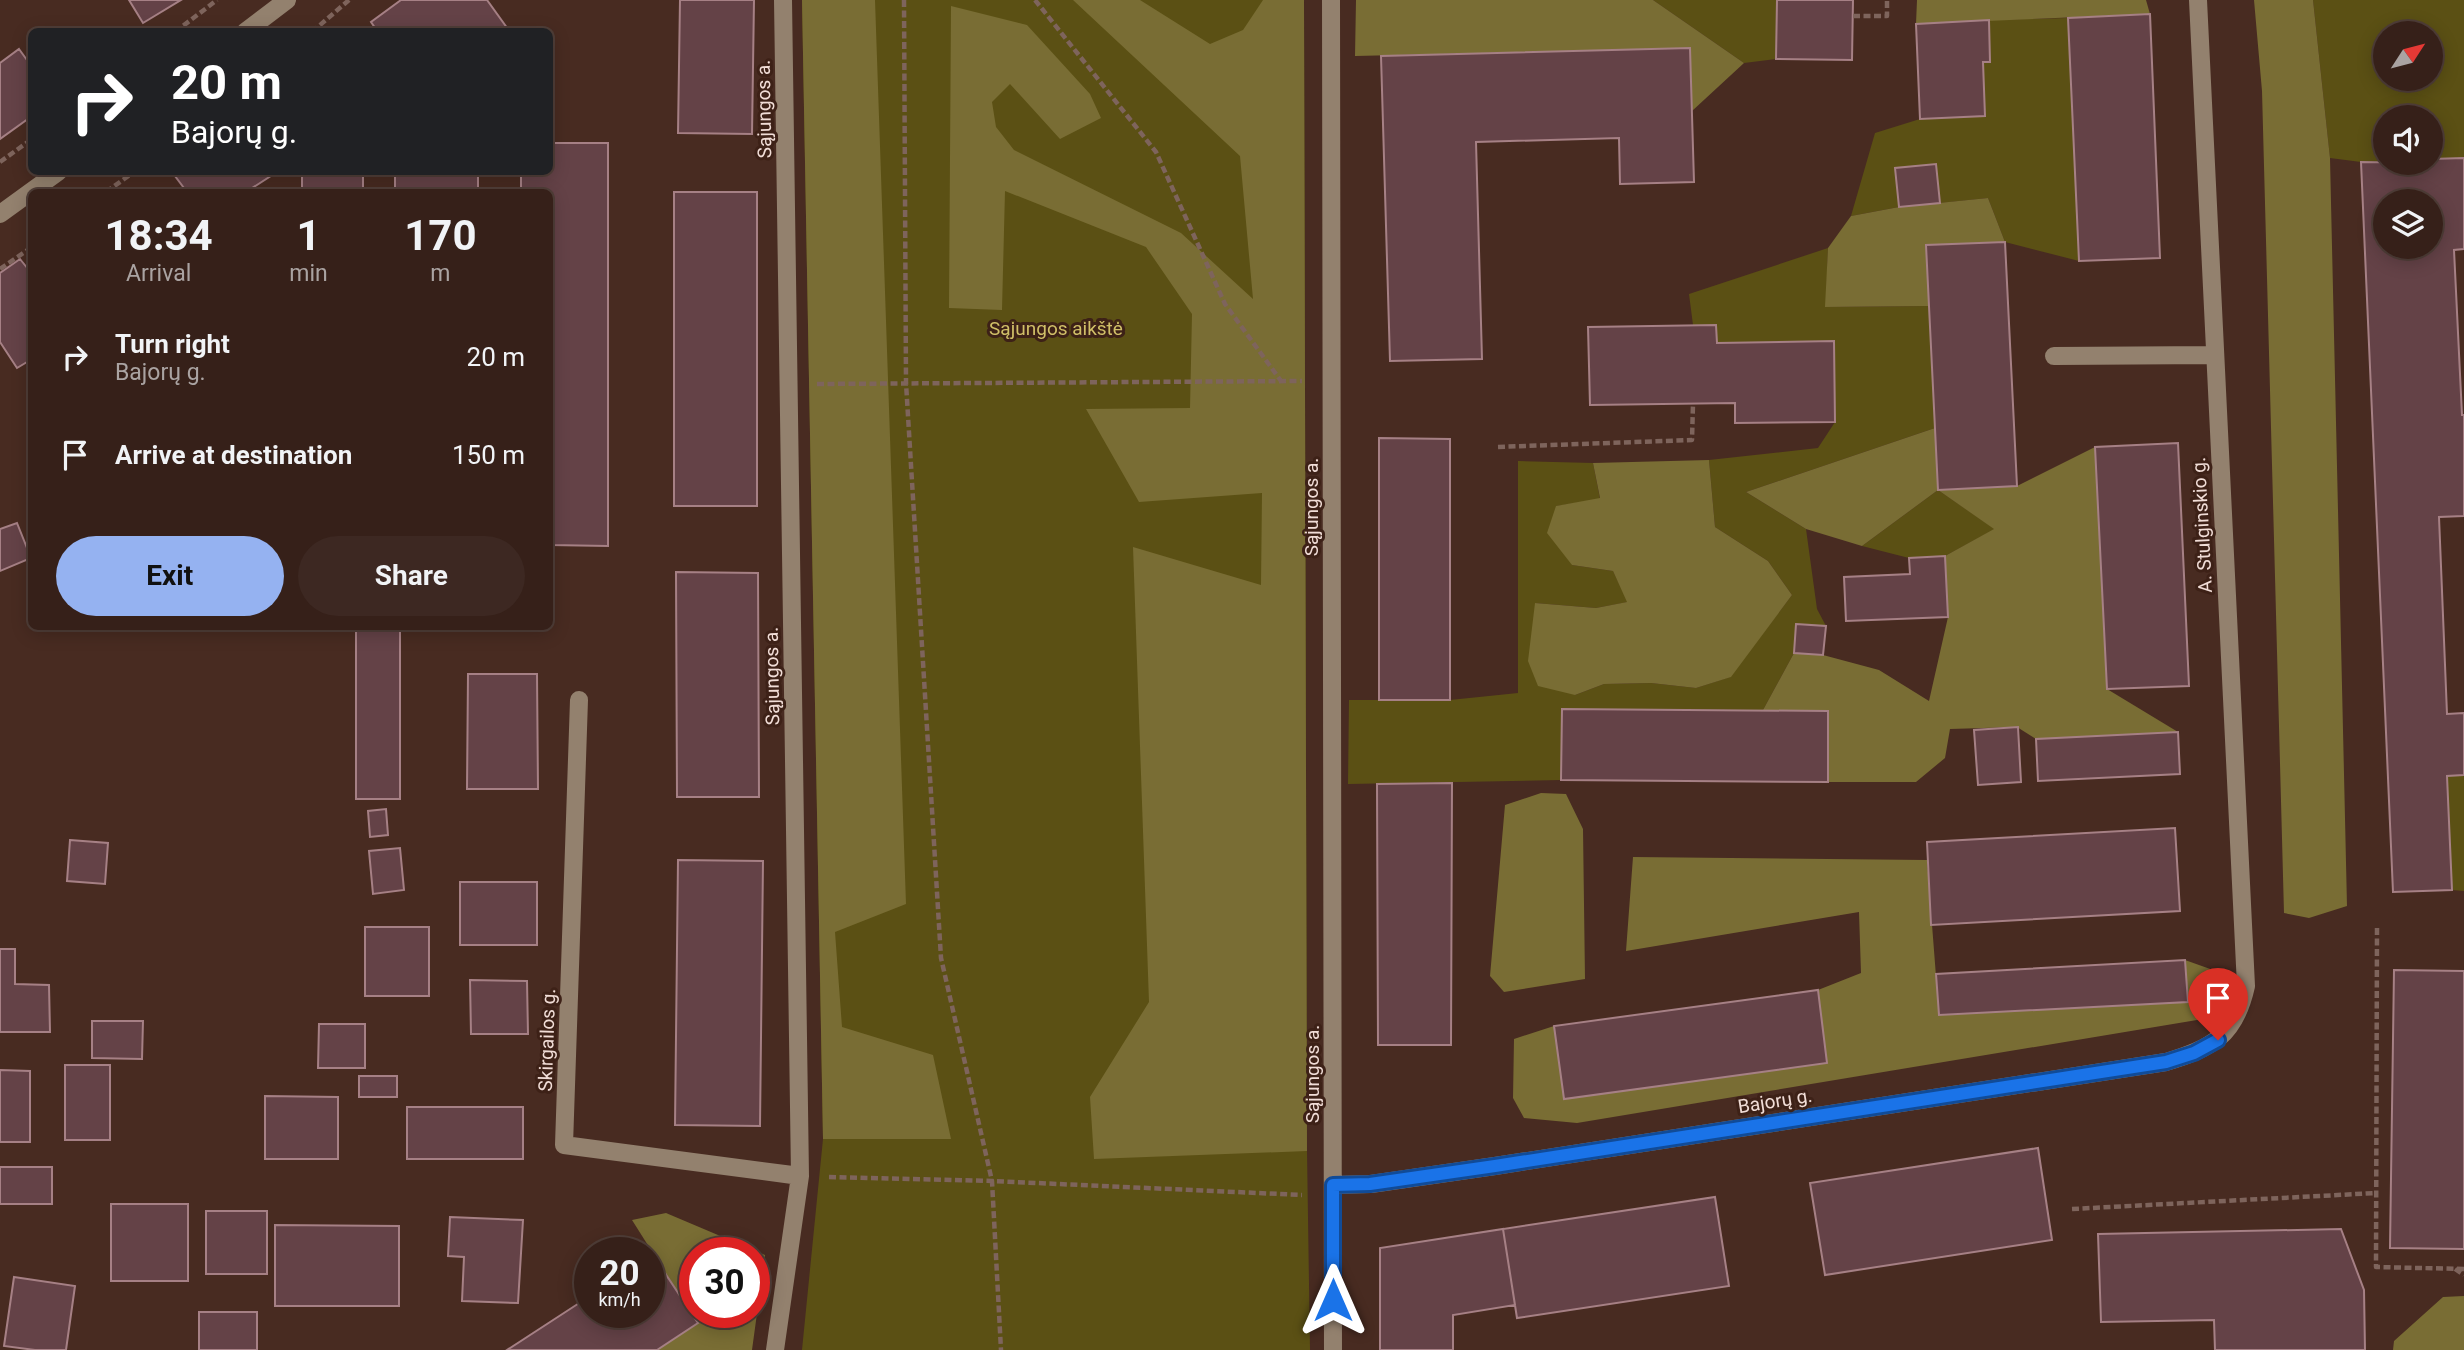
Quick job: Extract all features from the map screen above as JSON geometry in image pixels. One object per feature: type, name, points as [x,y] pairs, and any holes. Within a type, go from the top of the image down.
[{"type":"street","points":[[250,28],[287,0]]},
{"type":"street","name":"Sąjungos a.","points":[[775,1350],[800,1176],[783,0]]},
{"type":"street","name":"Sąjungos a.","points":[[1331,0],[1333,1350]]},
{"type":"street","name":"A. Stulginskio g.","points":[[2198,0],[2246,986],[2241,1009],[2218,1040]]},
{"type":"street","points":[[35,189],[54,175]]},
{"type":"street","points":[[0,215],[28,194]]},
{"type":"street","points":[[2054,356],[2215,355]]},
{"type":"street","name":"Skirgailos g.","points":[[579,700],[564,1144],[800,1176]]},
{"type":"street","name":"Bajorų g.","points":[[1333,1185],[1370,1184],[1495,1166],[2154,1064],[2194,1053],[2218,1040]]},
{"type":"path","points":[[180,28],[217,0]]},
{"type":"path","points":[[317,28],[349,0]]},
{"type":"path","points":[[904,0],[906,383],[941,958],[992,1181],[1000,1350]]},
{"type":"path","points":[[1035,0],[1156,152],[1225,304],[1281,381]]},
{"type":"path","points":[[1853,16],[1887,16],[1887,0]]},
{"type":"path","points":[[0,162],[28,142]]},
{"type":"path","points":[[110,189],[130,175]]},
{"type":"path","points":[[0,269],[28,250]]},
{"type":"path","points":[[789,384],[1332,381]]},
{"type":"path","points":[[1499,447],[1692,440],[1693,404]]},
{"type":"path","points":[[2377,928],[2376,1267],[2464,1269]]},
{"type":"path","points":[[800,1176],[1302,1194],[1302,1204]]},
{"type":"path","points":[[2072,1209],[2376,1193]]},
{"type":"path","points":[[2454,1269],[2464,1275]]},
{"type":"green space","name":"Sąjungos aikštė","points":[[802,0],[1304,0],[1307,1151],[1310,1350],[802,1350],[823,1139]]},
{"type":"green space","points":[[1653,0],[1777,0],[1776,59],[1744,63]]},
{"type":"green space","points":[[2313,0],[2464,0],[2464,158],[2443,159],[2443,105],[2373,105],[2373,162],[2330,158]]},
{"type":"green space","points":[[2068,18],[2079,261],[2005,242],[1988,198],[1940,203],[1936,165],[1896,169],[1899,207],[1851,216],[1875,133],[1920,119],[1985,116],[1983,62],[1990,62],[1989,20]]},
{"type":"green space","points":[[1828,248],[1826,307],[1929,306],[1935,428],[1746,492],[1806,529],[1817,609],[1826,626],[1797,624],[1794,653],[1763,710],[1562,709],[1561,780],[1348,784],[1349,700],[1450,700],[1518,693],[1518,461],[1593,463],[1600,499],[1557,506],[1572,565],[1613,571],[1628,602],[1596,608],[1535,603],[1575,695],[1604,684],[1651,683],[1696,688],[1730,677],[1792,595],[1768,561],[1715,527],[1709,460],[1818,448],[1835,422],[1834,341],[1717,343],[1716,325],[1693,325],[1689,294]]},
{"type":"green space","points":[[1938,490],[1995,529],[1945,556],[1909,558],[1862,546]]},
{"type":"green space","points":[[2464,775],[2464,891],[2452,890],[2447,776]]},
{"type":"shaded area","points":[[802,0],[875,0],[906,904],[835,932],[842,1027],[933,1055],[951,1139],[823,1139]]},
{"type":"shaded area","points":[[1073,0],[1140,0],[1210,44],[1243,30],[1263,0],[1304,0],[1307,1151],[1094,1159],[1090,1097],[1149,1002],[1133,547],[1261,585],[1262,493],[1139,502],[1086,409],[1190,408],[1192,314],[1146,247],[1005,191],[1002,310],[949,308],[951,6],[1027,25],[1090,94],[1101,118],[1060,139],[1010,84],[992,102],[996,127],[1014,150],[1181,233],[1253,299],[1240,156]]},
{"type":"shaded area","points":[[1356,0],[1653,0],[1744,63],[1692,111],[1690,48],[1355,56]]},
{"type":"shaded area","points":[[1917,0],[2146,0],[2150,14],[1916,24]]},
{"type":"shaded area","points":[[2254,0],[2313,0],[2330,158],[2347,906],[2309,918],[2284,913],[2262,91]]},
{"type":"shaded area","points":[[1988,198],[2005,242],[1926,245],[1929,306],[1825,307],[1828,248],[1851,216],[1899,207]]},
{"type":"shaded area","points":[[1935,428],[1939,490],[2017,486],[2095,447],[2107,689],[2178,732],[2036,739],[2017,727],[1950,729],[1945,758],[1916,782],[1828,782],[1828,711],[1763,710],[1794,653],[1823,655],[1879,670],[1929,701],[1948,617],[1945,556],[1994,529],[1938,490],[1862,546],[1806,529],[1746,492]]},
{"type":"shaded area","points":[[1709,460],[1715,527],[1768,561],[1792,595],[1731,677],[1696,688],[1651,683],[1604,684],[1575,695],[1538,686],[1528,661],[1535,603],[1596,608],[1627,602],[1613,571],[1572,565],[1547,533],[1556,506],[1600,498],[1593,463]]},
{"type":"shaded area","points":[[1541,793],[1566,794],[1583,829],[1585,979],[1504,992],[1490,976],[1505,805]]},
{"type":"shaded area","points":[[1633,857],[1927,860],[1939,1015],[2188,1002],[2185,960],[2213,970],[2209,1018],[1577,1123],[1524,1118],[1513,1098],[1514,1039],[1554,1026],[1565,1099],[1827,1063],[1818,990],[1861,973],[1859,912],[1626,951]]},
{"type":"shaded area","points":[[666,1213],[723,1237],[679,1237],[679,1294],[665,1272],[665,1237],[643,1237],[632,1220]]},
{"type":"shaded area","points":[[2464,1296],[2464,1350],[2393,1350],[2394,1341],[2443,1297]]},
{"type":"shaded area","points":[[690,1328],[755,1328],[752,1350],[657,1350]]},
{"type":"building","points":[[129,0],[181,0],[143,23]]},
{"type":"building","points":[[401,0],[487,0],[507,28],[375,28],[371,22]]},
{"type":"building","points":[[680,0],[754,0],[752,134],[678,133]]},
{"type":"building","points":[[1777,0],[1853,0],[1852,60],[1776,59]]},
{"type":"building","points":[[2150,14],[2160,258],[2079,261],[2068,18]]},
{"type":"building","points":[[1989,20],[1990,62],[1983,62],[1985,116],[1920,119],[1916,24]]},
{"type":"building","points":[[1690,48],[1694,182],[1620,184],[1619,138],[1476,142],[1482,359],[1390,361],[1381,56]]},
{"type":"building","points":[[19,49],[28,61],[28,119],[0,139],[0,63]]},
{"type":"building","points":[[553,143],[608,143],[608,546],[553,545],[553,189],[521,189],[521,175],[553,175]]},
{"type":"building","points":[[2464,158],[2464,249],[2454,250],[2464,415],[2464,516],[2439,517],[2447,714],[2464,713],[2464,775],[2447,776],[2452,890],[2393,892],[2361,162],[2373,162],[2373,175],[2443,175],[2443,159]]},
{"type":"building","points":[[1936,164],[1940,203],[1899,207],[1895,168]]},
{"type":"building","points":[[174,175],[272,175],[251,189],[185,189]]},
{"type":"building","points":[[302,175],[363,175],[363,189],[302,189]]},
{"type":"building","points":[[395,175],[478,175],[478,189],[395,189]]},
{"type":"building","points":[[674,192],[757,192],[757,506],[674,506]]},
{"type":"building","points":[[2005,242],[2017,486],[1938,490],[1926,245]]},
{"type":"building","points":[[20,259],[28,269],[28,361],[17,368],[0,342],[0,273]]},
{"type":"building","points":[[1716,325],[1717,343],[1834,341],[1835,422],[1735,423],[1735,403],[1590,405],[1588,327]]},
{"type":"building","points":[[1379,438],[1450,439],[1450,700],[1379,700]]},
{"type":"building","points":[[2178,443],[2189,686],[2107,689],[2095,447]]},
{"type":"building","points":[[17,523],[28,550],[28,559],[0,571],[0,529]]},
{"type":"building","points":[[1945,556],[1948,617],[1846,621],[1844,577],[1910,574],[1909,558]]},
{"type":"building","points":[[676,572],[758,573],[759,797],[677,797]]},
{"type":"building","points":[[1796,624],[1826,626],[1823,655],[1794,653]]},
{"type":"building","points":[[356,630],[400,630],[400,799],[356,799]]},
{"type":"building","points":[[468,674],[537,674],[538,789],[467,789]]},
{"type":"building","points":[[1562,709],[1828,711],[1828,782],[1561,780]]},
{"type":"building","points":[[2018,727],[2021,782],[1978,785],[1974,730]]},
{"type":"building","points":[[2178,732],[2180,774],[2038,781],[2036,739]]},
{"type":"building","points":[[1452,783],[1451,1045],[1378,1045],[1377,784]]},
{"type":"building","points":[[386,809],[388,835],[370,837],[368,811]]},
{"type":"building","points":[[2175,828],[2180,911],[1931,925],[1927,842]]},
{"type":"building","points":[[70,840],[108,843],[105,884],[67,881]]},
{"type":"building","points":[[400,848],[404,890],[373,894],[369,851]]},
{"type":"building","points":[[678,860],[763,861],[760,1126],[675,1125]]},
{"type":"building","points":[[460,882],[537,882],[537,945],[460,945]]},
{"type":"building","points":[[365,927],[429,927],[429,996],[365,996]]},
{"type":"building","points":[[0,949],[15,949],[15,984],[49,985],[50,1032],[0,1032]]},
{"type":"building","points":[[2185,960],[2188,1002],[1939,1015],[1936,974]]},
{"type":"building","points":[[2394,970],[2464,971],[2464,1249],[2390,1248]]},
{"type":"building","points":[[470,980],[527,981],[528,1034],[471,1034]]},
{"type":"building","points":[[1818,990],[1827,1063],[1564,1099],[1554,1026]]},
{"type":"building","points":[[92,1021],[143,1021],[142,1059],[92,1058]]},
{"type":"building","points":[[319,1024],[365,1024],[365,1068],[318,1068]]},
{"type":"building","points":[[65,1065],[110,1065],[110,1140],[65,1140]]},
{"type":"building","points":[[0,1070],[30,1071],[30,1142],[0,1142]]},
{"type":"building","points":[[359,1076],[397,1076],[397,1097],[359,1097]]},
{"type":"building","points":[[265,1096],[338,1097],[338,1159],[265,1159]]},
{"type":"building","points":[[407,1107],[523,1107],[523,1159],[407,1159]]},
{"type":"building","points":[[2038,1148],[2052,1240],[1825,1275],[1810,1183]]},
{"type":"building","points":[[0,1167],[52,1167],[52,1204],[0,1204]]},
{"type":"building","points":[[1715,1197],[1729,1286],[1517,1318],[1503,1229]]},
{"type":"building","points":[[111,1204],[188,1204],[188,1281],[111,1281]]},
{"type":"building","points":[[206,1211],[267,1211],[267,1274],[206,1274]]},
{"type":"building","points":[[450,1217],[523,1220],[518,1303],[462,1301],[464,1257],[448,1256]]},
{"type":"building","points":[[275,1225],[399,1226],[399,1306],[275,1306]]},
{"type":"building","points":[[1503,1229],[1515,1305],[1453,1315],[1453,1350],[1380,1350],[1380,1248]]},
{"type":"building","points":[[2341,1229],[2364,1290],[2365,1350],[2215,1350],[2214,1320],[2101,1322],[2098,1234]]},
{"type":"building","points":[[665,1273],[679,1294],[679,1328],[690,1328],[657,1350],[507,1350],[574,1306],[574,1328],[665,1328]]},
{"type":"building","points":[[14,1277],[75,1286],[66,1350],[4,1346]]},
{"type":"building","points":[[199,1312],[257,1312],[257,1350],[199,1350]]},
{"type":"route","points":[[1333,1300],[1333,1185],[1370,1184],[1495,1166],[2166,1062],[2194,1053],[2218,1040]]}]
